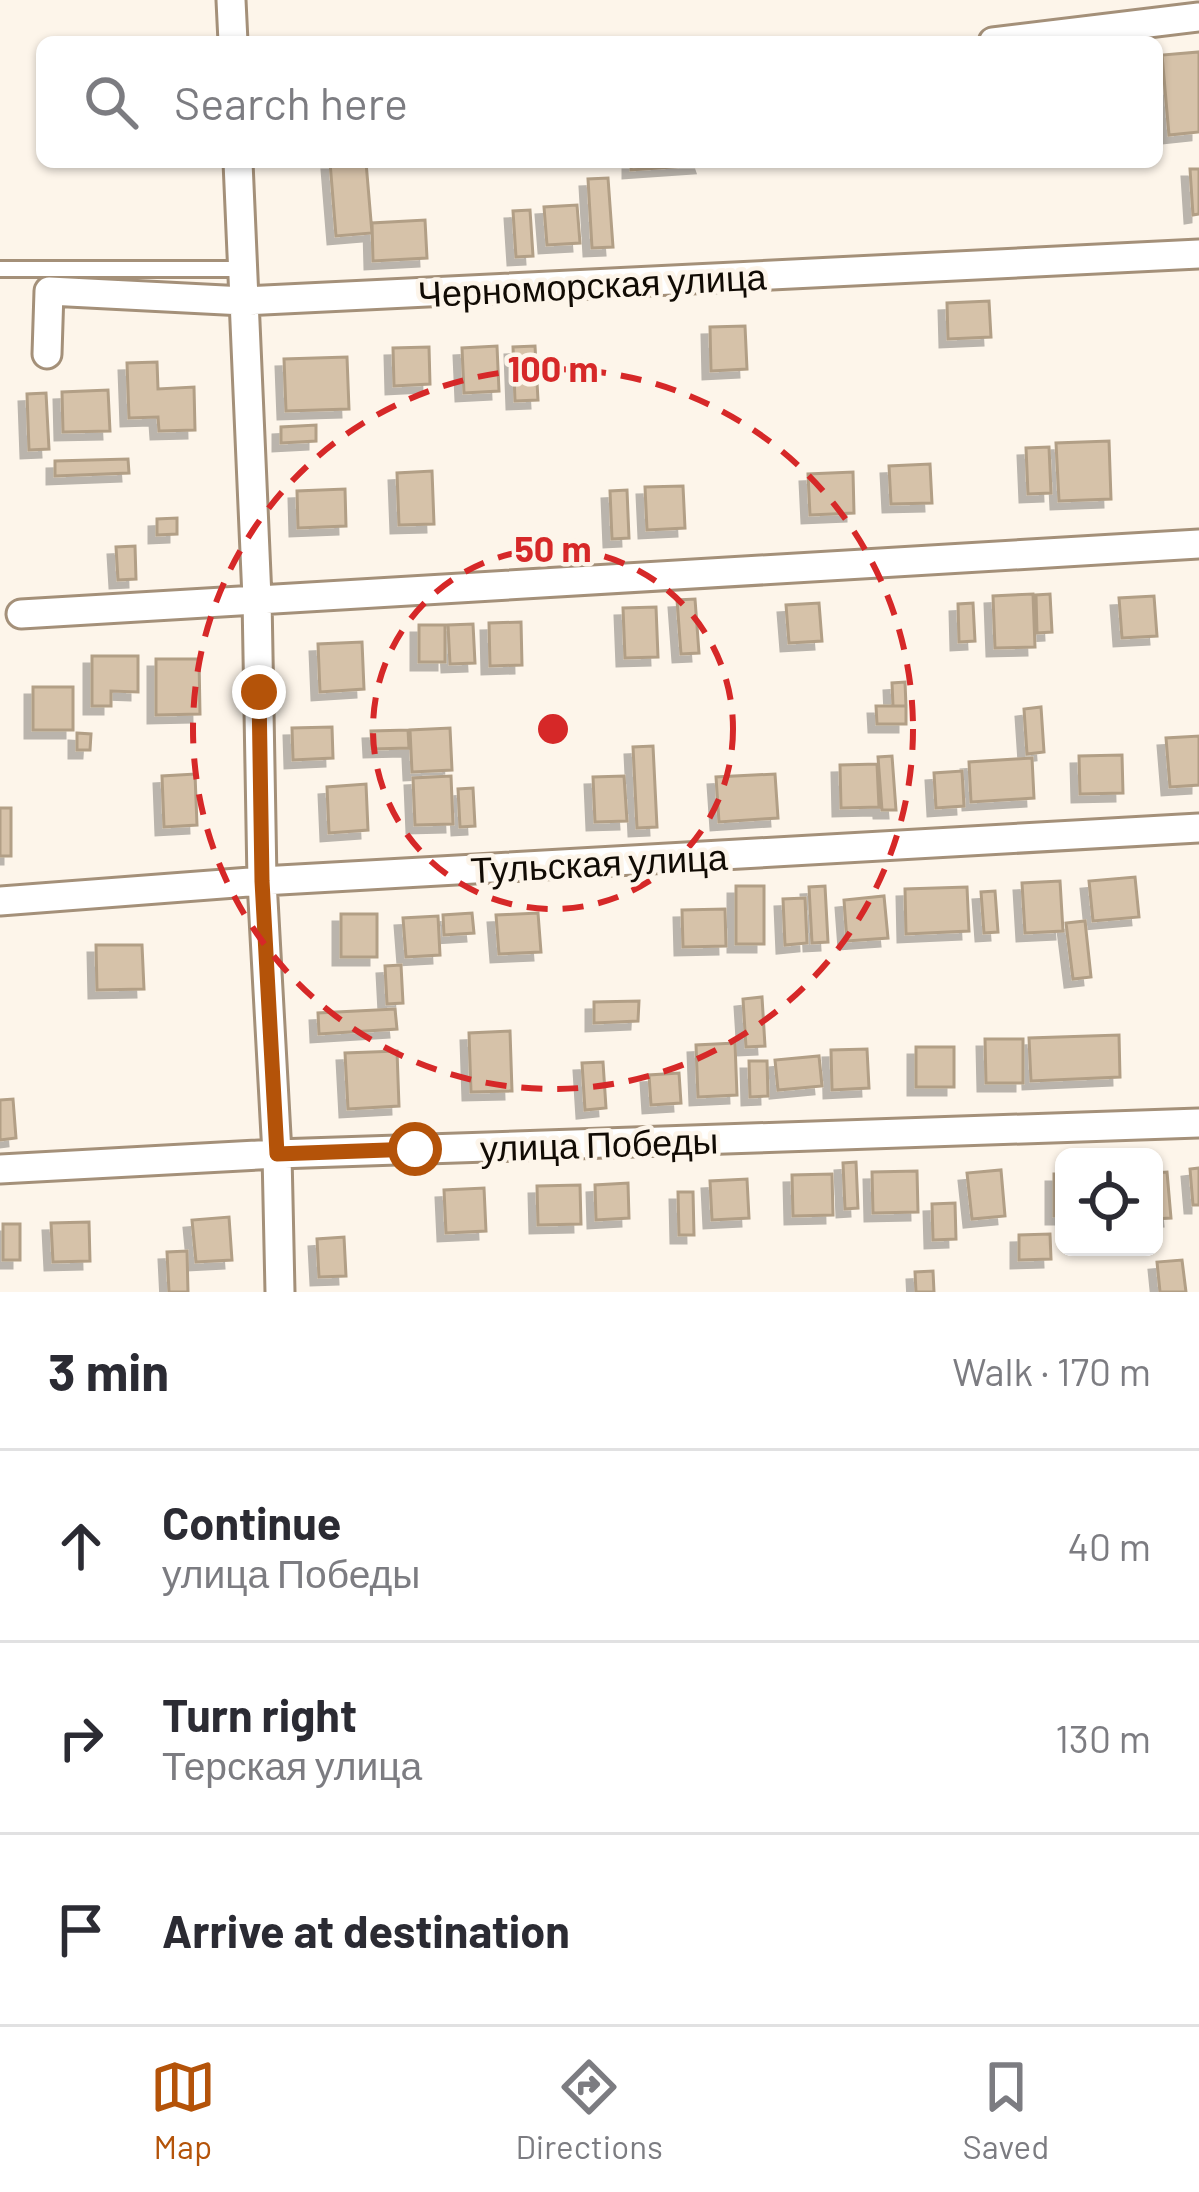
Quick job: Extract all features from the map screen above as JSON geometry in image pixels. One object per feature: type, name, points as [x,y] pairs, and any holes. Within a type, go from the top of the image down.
[{"type":"street","points":[[231,0],[232,36]]},
{"type":"street","points":[[1043,36],[1199,17]]},
{"type":"street","points":[[238,168],[280,1292]]},
{"type":"street","name":"Черноморская улица","points":[[47,354],[49,291],[244,302],[1199,254]]},
{"type":"street","points":[[21,614],[1199,544]]},
{"type":"street","name":"Тульская улица","points":[[0,901],[262,881],[1199,828]]},
{"type":"street","name":"улица Победы","points":[[0,1169],[277,1154],[1199,1123]]},
{"type":"lane","points":[[0,269],[243,269]]},
{"type":"building","points":[[1199,52],[1199,132],[1169,135],[1163,55]]},
{"type":"building","points":[[330,168],[367,168],[372,233],[336,236]]},
{"type":"building","points":[[1190,169],[1199,169],[1199,214],[1193,215]]},
{"type":"building","points":[[608,178],[613,247],[592,248],[588,179]]},
{"type":"building","points":[[577,205],[580,243],[547,245],[544,207]]},
{"type":"building","points":[[530,210],[533,256],[516,257],[513,211]]},
{"type":"building","points":[[425,220],[427,258],[373,261],[372,223]]},
{"type":"building","points":[[989,301],[991,337],[948,339],[947,303]]},
{"type":"building","points":[[745,326],[747,369],[711,371],[710,327]]},
{"type":"building","points":[[497,346],[499,391],[464,393],[462,348]]},
{"type":"building","points":[[535,346],[538,400],[515,401],[513,347]]},
{"type":"building","points":[[429,347],[430,384],[394,386],[393,348]]},
{"type":"building","points":[[347,357],[349,409],[286,411],[284,359]]},
{"type":"building","points":[[157,362],[158,389],[194,387],[195,430],[159,431],[158,417],[129,418],[127,363]]},
{"type":"building","points":[[108,390],[110,431],[63,432],[62,392]]},
{"type":"building","points":[[46,393],[49,449],[29,450],[27,394]]},
{"type":"building","points":[[316,425],[316,441],[281,443],[281,427]]},
{"type":"building","points":[[1109,441],[1111,499],[1059,501],[1056,443]]},
{"type":"building","points":[[1049,447],[1051,493],[1028,494],[1026,448]]},
{"type":"building","points":[[128,459],[129,473],[55,476],[55,461]]},
{"type":"building","points":[[930,464],[932,503],[891,504],[889,466]]},
{"type":"building","points":[[432,471],[434,524],[399,525],[397,473]]},
{"type":"building","points":[[853,472],[854,513],[810,515],[808,474]]},
{"type":"building","points":[[683,486],[685,528],[647,530],[645,487]]},
{"type":"building","points":[[345,489],[346,526],[298,528],[297,491]]},
{"type":"building","points":[[627,490],[629,538],[612,539],[610,491]]},
{"type":"building","points":[[177,518],[177,534],[157,535],[157,519]]},
{"type":"building","points":[[135,546],[136,579],[118,580],[116,547]]},
{"type":"building","points":[[1033,594],[1035,647],[995,648],[993,596]]},
{"type":"building","points":[[1050,594],[1052,632],[1037,633],[1036,595]]},
{"type":"building","points":[[1154,596],[1157,636],[1122,638],[1119,598]]},
{"type":"building","points":[[695,599],[699,653],[681,654],[677,600]]},
{"type":"building","points":[[819,603],[822,641],[789,643],[786,605]]},
{"type":"building","points":[[973,603],[975,641],[959,642],[958,604]]},
{"type":"building","points":[[656,607],[658,657],[625,658],[623,608]]},
{"type":"building","points":[[521,622],[522,665],[490,666],[489,623]]},
{"type":"building","points":[[473,624],[475,663],[450,664],[448,625]]},
{"type":"building","points":[[419,625],[445,625],[445,662],[419,662]]},
{"type":"building","points":[[362,642],[364,689],[320,692],[318,644]]},
{"type":"building","points":[[92,656],[138,656],[138,692],[111,691],[111,706],[92,706]]},
{"type":"building","points":[[156,659],[199,659],[200,714],[156,715]]},
{"type":"building","points":[[905,682],[906,706],[893,706],[892,683]]},
{"type":"building","points":[[33,687],[73,687],[73,730],[33,730]]},
{"type":"building","points":[[876,706],[906,706],[906,724],[877,724]]},
{"type":"building","points":[[1041,707],[1044,752],[1027,754],[1024,709]]},
{"type":"building","points":[[332,727],[333,758],[293,760],[292,728]]},
{"type":"building","points":[[450,728],[452,770],[412,772],[410,730]]},
{"type":"building","points":[[408,730],[409,748],[372,749],[371,731]]},
{"type":"building","points":[[77,733],[91,734],[90,750],[77,750]]},
{"type":"building","points":[[1199,736],[1199,785],[1170,787],[1166,738]]},
{"type":"building","points":[[653,746],[657,827],[637,828],[633,747]]},
{"type":"building","points":[[1122,755],[1123,793],[1080,794],[1079,756]]},
{"type":"building","points":[[892,756],[896,810],[882,810],[878,757]]},
{"type":"building","points":[[1032,758],[1034,798],[971,802],[969,762]]},
{"type":"building","points":[[877,764],[879,807],[841,808],[840,765]]},
{"type":"building","points":[[962,771],[964,806],[936,808],[934,773]]},
{"type":"building","points":[[195,774],[197,825],[164,827],[162,776]]},
{"type":"building","points":[[775,774],[778,818],[719,822],[716,777]]},
{"type":"building","points":[[451,776],[453,824],[415,825],[413,778]]},
{"type":"building","points":[[624,776],[627,821],[595,822],[593,777]]},
{"type":"building","points":[[366,784],[368,830],[329,833],[327,787]]},
{"type":"building","points":[[473,788],[475,826],[460,827],[458,789]]},
{"type":"building","points":[[0,808],[11,808],[11,856],[0,856]]},
{"type":"building","points":[[1135,877],[1139,917],[1093,921],[1089,881]]},
{"type":"building","points":[[1060,881],[1063,931],[1025,933],[1022,883]]},
{"type":"building","points":[[736,886],[764,886],[764,944],[736,944]]},
{"type":"building","points":[[825,886],[828,942],[812,943],[809,887]]},
{"type":"building","points":[[967,887],[969,931],[906,934],[905,889]]},
{"type":"building","points":[[995,891],[998,932],[984,933],[981,892]]},
{"type":"building","points":[[884,896],[888,938],[847,941],[844,900]]},
{"type":"building","points":[[805,898],[807,943],[785,945],[783,899]]},
{"type":"building","points":[[725,909],[726,946],[683,947],[682,910]]},
{"type":"building","points":[[472,913],[474,933],[444,935],[443,915]]},
{"type":"building","points":[[538,913],[541,952],[499,954],[496,915]]},
{"type":"building","points":[[341,914],[377,914],[377,957],[341,957]]},
{"type":"building","points":[[438,916],[440,955],[406,957],[403,918]]},
{"type":"building","points":[[1085,921],[1091,977],[1073,979],[1066,923]]},
{"type":"building","points":[[96,945],[142,945],[144,989],[97,990]]},
{"type":"building","points":[[401,965],[403,1003],[387,1004],[385,966]]},
{"type":"building","points":[[762,997],[765,1046],[746,1047],[743,999]]},
{"type":"building","points":[[639,1001],[638,1021],[594,1023],[594,1002]]},
{"type":"building","points":[[395,1009],[397,1029],[319,1034],[318,1013]]},
{"type":"building","points":[[510,1031],[512,1091],[471,1092],[469,1033]]},
{"type":"building","points":[[1119,1035],[1120,1077],[1031,1081],[1029,1038]]},
{"type":"building","points":[[985,1039],[1023,1039],[1023,1083],[986,1083]]},
{"type":"building","points":[[735,1043],[737,1095],[698,1097],[696,1045]]},
{"type":"building","points":[[916,1047],[954,1047],[954,1087],[916,1087]]},
{"type":"building","points":[[867,1049],[869,1088],[832,1090],[831,1050]]},
{"type":"building","points":[[397,1051],[399,1106],[348,1109],[345,1053]]},
{"type":"building","points":[[819,1056],[822,1086],[778,1090],[775,1060]]},
{"type":"building","points":[[749,1061],[767,1061],[768,1096],[750,1097]]},
{"type":"building","points":[[603,1062],[606,1108],[585,1110],[582,1063]]},
{"type":"building","points":[[679,1073],[681,1103],[651,1105],[649,1075]]},
{"type":"building","points":[[13,1099],[16,1138],[0,1140],[0,1100]]},
{"type":"building","points":[[856,1162],[858,1208],[845,1209],[843,1163]]},
{"type":"building","points":[[1199,1168],[1199,1205],[1193,1205],[1190,1169]]},
{"type":"building","points":[[1001,1170],[1005,1216],[972,1219],[967,1173]]},
{"type":"building","points":[[917,1171],[918,1212],[873,1213],[872,1172]]},
{"type":"building","points":[[1163,1172],[1167,1172],[1171,1218],[1163,1218]]},
{"type":"building","points":[[832,1174],[833,1215],[793,1216],[792,1175]]},
{"type":"building","points":[[747,1179],[749,1218],[712,1220],[710,1181]]},
{"type":"building","points":[[628,1183],[629,1218],[596,1220],[595,1185]]},
{"type":"building","points":[[580,1185],[581,1224],[538,1225],[537,1186]]},
{"type":"building","points":[[484,1188],[486,1231],[446,1233],[444,1190]]},
{"type":"building","points":[[678,1192],[693,1192],[694,1235],[679,1235]]},
{"type":"building","points":[[955,1203],[956,1239],[933,1240],[932,1204]]},
{"type":"building","points":[[229,1217],[232,1260],[196,1262],[192,1220]]},
{"type":"building","points":[[89,1222],[90,1261],[53,1262],[51,1223]]},
{"type":"building","points":[[3,1224],[20,1224],[20,1260],[3,1260]]},
{"type":"building","points":[[1050,1234],[1051,1259],[1019,1260],[1019,1235]]},
{"type":"building","points":[[344,1237],[346,1276],[319,1277],[317,1239]]},
{"type":"building","points":[[187,1251],[188,1292],[169,1292],[167,1252]]},
{"type":"building","points":[[1182,1260],[1186,1292],[1160,1292],[1157,1262]]},
{"type":"building","points":[[933,1271],[934,1292],[916,1292],[915,1272]]},
{"type":"route","points":[[259,692],[262,881],[277,1154],[415,1149]]}]
